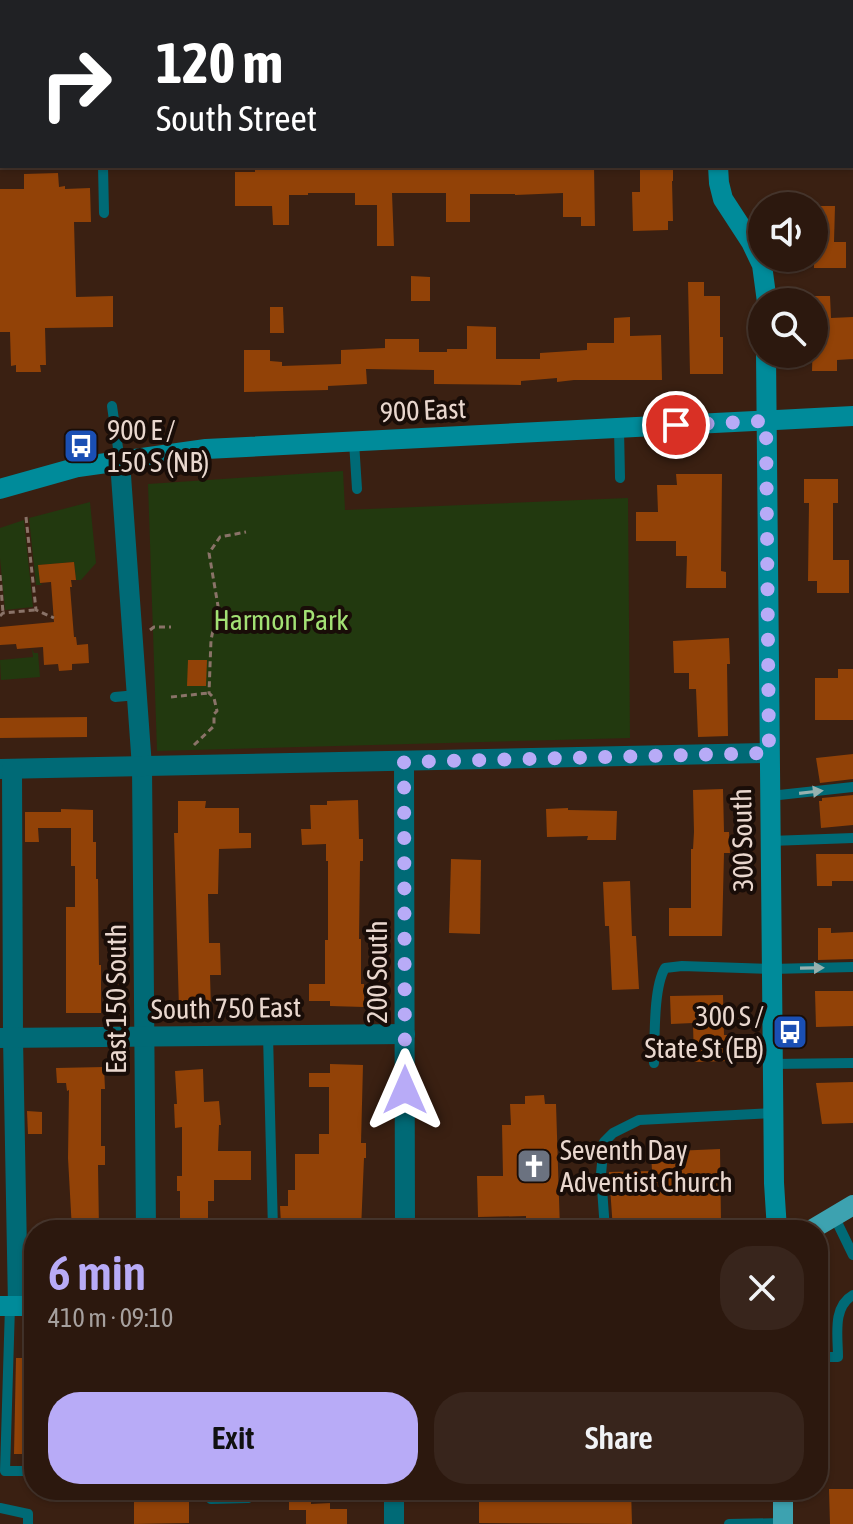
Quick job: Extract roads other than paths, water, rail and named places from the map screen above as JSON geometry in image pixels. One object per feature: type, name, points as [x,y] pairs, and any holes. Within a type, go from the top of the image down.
[{"type":"main road","points":[[827,1220],[853,1205]]},
{"type":"main road","points":[[783,1500],[783,1524]]},
{"type":"street","points":[[718,168],[723,199],[762,265],[765,288]]},
{"type":"street","name":"300 South","points":[[766,368],[772,1064],[776,1220]]},
{"type":"street","name":"900 East","points":[[0,489],[78,467],[206,449],[853,416]]},
{"type":"street","name":"East 150 South","points":[[120,462],[142,767],[146,1220]]},
{"type":"street","points":[[15,1306],[6,1038],[6,769],[769,753]]},
{"type":"street","name":"200 South","points":[[404,762],[405,1220]]},
{"type":"street","name":"South 750 East","points":[[6,1038],[405,1034]]},
{"type":"street","points":[[394,1500],[394,1524]]},
{"type":"lane","points":[[103,168],[104,213]]},
{"type":"lane","points":[[112,406],[120,462]]},
{"type":"lane","points":[[619,428],[620,478]]},
{"type":"lane","points":[[354,442],[357,489]]},
{"type":"lane","points":[[115,697],[137,695]]},
{"type":"lane","points":[[770,796],[853,787]]},
{"type":"lane","points":[[770,841],[853,838]]},
{"type":"lane","points":[[654,1063],[658,995],[665,968],[853,967]]},
{"type":"lane","points":[[268,1035],[273,1220]]},
{"type":"lane","points":[[772,1064],[853,1063]]},
{"type":"lane","points":[[604,1220],[601,1174],[604,1142],[613,1133],[639,1120],[773,1113]]},
{"type":"lane","points":[[834,1216],[853,1255]]},
{"type":"lane","points":[[828,1357],[838,1357],[838,1317],[847,1299],[853,1295]]},
{"type":"lane","points":[[15,1306],[5,1471],[24,1471]]},
{"type":"lane","points":[[0,1508],[28,1514],[28,1524]]},
{"type":"lane","points":[[729,1524],[783,1524]]},
{"type":"place","name":"900 E / 150 S (NB)","points":[[81,446]]},
{"type":"place","name":"300 S / State St (EB)","points":[[790,1032]]},
{"type":"place","name":"Seventh Day Adventist Church","points":[[534,1166]]},
{"type":"park label","name":"Harmon Park","points":[[281,620]]}]
